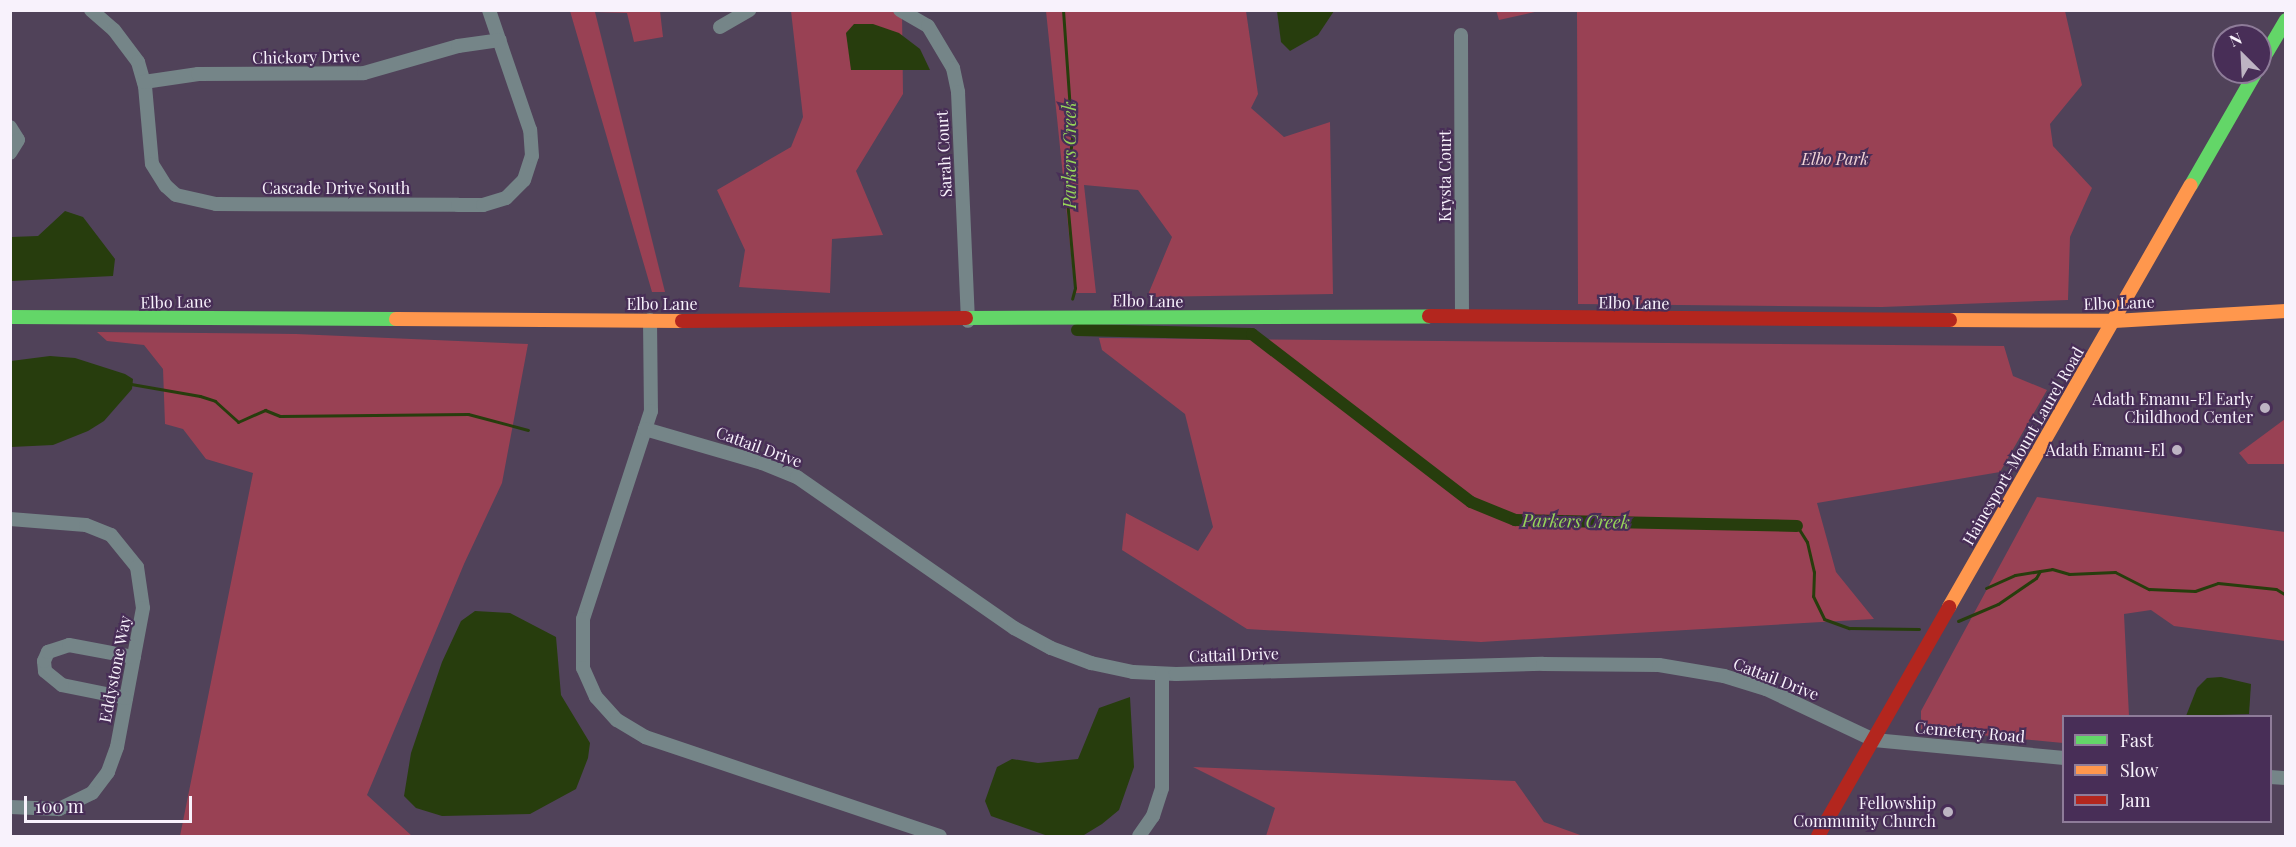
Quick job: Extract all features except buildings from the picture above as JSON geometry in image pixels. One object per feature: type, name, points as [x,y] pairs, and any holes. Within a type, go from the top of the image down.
[{"type":"street","name":"Cascade Drive South","points":[[91,10],[123,40],[144,82],[152,164],[166,186],[189,200],[230,204],[483,205],[506,198],[516,190],[532,156],[530,130],[489,10]]},
{"type":"street","points":[[720,27],[749,10]]},
{"type":"street","name":"Sarah Court","points":[[900,10],[928,26],[953,68],[958,92],[968,321]]},
{"type":"street","points":[[2272,44],[2286,20]]},
{"type":"street","name":"Krysta Court","points":[[1461,35],[1462,316]]},
{"type":"street","name":"Chickory Drive","points":[[144,82],[198,74],[351,74],[458,46],[500,40]]},
{"type":"street","name":"Hainesport-Mount Laurel Road","points":[[1818,837],[2249,84]]},
{"type":"street","points":[[10,127],[18,140],[10,153]]},
{"type":"street","name":"Elbo Lane","points":[[10,317],[968,321],[1054,315],[1154,319],[1462,316],[2114,321],[2286,311]]},
{"type":"street","points":[[650,320],[654,385],[645,429],[583,619],[583,668],[596,697],[617,720],[645,737],[940,837]]},
{"type":"street","name":"Cattail Drive","points":[[645,429],[762,463],[797,477],[1014,628],[1051,648],[1091,663],[1162,674],[1555,663],[1659,665],[1724,676],[1766,689],[1874,740]]},
{"type":"street","name":"Eddystone Way","points":[[10,519],[99,528],[122,544],[141,579],[143,608],[113,760],[92,792],[59,809],[10,807]]},
{"type":"street","points":[[126,698],[62,685],[45,671],[44,661],[48,652],[69,645],[134,657]]},
{"type":"street","points":[[1139,837],[1158,802],[1163,780],[1162,674]]},
{"type":"street","name":"Cemetery Road","points":[[1874,740],[2062,758]]},
{"type":"green space","points":[[1496,10],[1539,10],[1539,11],[1499,20]]},
{"type":"green space","points":[[570,11],[660,11],[663,37],[634,42],[627,13],[595,12],[665,292],[652,292]]},
{"type":"green space","points":[[791,11],[902,11],[903,94],[856,171],[883,235],[832,239],[830,293],[739,287],[745,250],[717,190],[791,147],[803,117]]},
{"type":"green space","points":[[1046,11],[1246,11],[1258,94],[1251,108],[1284,137],[1330,122],[1333,294],[1147,297],[1172,237],[1138,190],[1084,185],[1096,293],[1075,293]]},
{"type":"green space","name":"Elbo Park","points":[[1577,11],[2065,11],[2082,85],[2050,124],[2053,146],[2092,188],[2070,237],[2068,300],[1882,307],[1578,304]]},
{"type":"green space","points":[[97,332],[296,334],[528,344],[502,483],[464,564],[367,795],[412,836],[180,836],[253,473],[206,459],[183,429],[165,424],[163,369],[144,345],[107,341]]},
{"type":"green space","points":[[1099,338],[2004,346],[2013,376],[2047,390],[2000,472],[1817,503],[1836,572],[1874,619],[1481,642],[1247,629],[1122,550],[1126,513],[1198,551],[1213,527],[1185,414],[1102,350]]},
{"type":"green space","points":[[2285,419],[2285,464],[2248,464],[2239,453]]},
{"type":"green space","points":[[2037,497],[2285,532],[2285,641],[2174,626],[2151,610],[2124,614],[2129,715],[2062,715],[2062,743],[1921,729],[1921,711]]},
{"type":"green space","points":[[1193,767],[1515,781],[1544,822],[1583,836],[1266,836],[1275,808]]},
{"type":"shaded area","points":[[1277,10],[1334,11],[1318,35],[1290,51],[1281,42]]},
{"type":"shaded area","points":[[854,24],[873,24],[899,33],[920,49],[930,70],[851,70],[846,33]]},
{"type":"shaded area","points":[[65,211],[83,217],[115,259],[113,276],[11,281],[11,237],[38,236]]},
{"type":"shaded area","points":[[50,356],[75,358],[125,374],[133,379],[132,389],[104,421],[88,431],[53,445],[11,447],[11,361]]},
{"type":"shaded area","points":[[475,611],[510,613],[556,637],[561,695],[590,743],[588,758],[576,789],[530,814],[442,816],[416,808],[404,796],[411,753],[442,662],[461,621]]},
{"type":"shaded area","points":[[2221,677],[2251,684],[2249,714],[2186,715],[2197,688],[2207,678]]},
{"type":"shaded area","points":[[1130,697],[1134,767],[1119,810],[1084,835],[1048,836],[991,816],[985,801],[997,767],[1012,759],[1038,763],[1078,759],[1099,708]]},
{"type":"waterway","name":"Parkers Creek","points":[[1063,10],[1072,138],[1066,189],[1075,288],[1072,299]]},
{"type":"waterway","name":"Parkers Creek","points":[[1077,330],[1252,334],[1471,502],[1515,520],[1797,526]]},
{"type":"waterway","points":[[131,384],[200,396],[215,401],[238,422],[265,410],[280,416],[468,414],[528,430]]},
{"type":"waterway","name":"Parkers Creek","points":[[1797,526],[1807,542],[1814,572],[1813,596],[1824,619],[1849,628],[1919,629]]},
{"type":"waterway","name":"Parkers Creek","points":[[1986,588],[2015,575],[2052,569],[2069,574],[2115,572],[2149,589],[2195,591],[2218,583],[2276,589],[2286,595]]},
{"type":"waterway","name":"Parkers Creek","points":[[1958,621],[1998,604],[2036,578],[2040,571]]},
{"type":"traffic: fast","points":[[2272,44],[2286,20]]},
{"type":"traffic: fast","points":[[2191,185],[2249,84]]},
{"type":"traffic: fast","points":[[966,318],[1429,316]]},
{"type":"traffic: fast","points":[[10,317],[396,319]]},
{"type":"traffic: slow","points":[[1949,607],[2191,185]]},
{"type":"traffic: slow","points":[[1950,320],[2114,321],[2286,311]]},
{"type":"traffic: slow","points":[[396,319],[682,321]]},
{"type":"traffic: jam","points":[[1429,316],[1950,320]]},
{"type":"traffic: jam","points":[[682,321],[966,318]]},
{"type":"traffic: jam","points":[[1818,836],[1949,607]]},
{"type":"place","name":"Adath Emanu-El Early Childhood Center","points":[[2265,408]]},
{"type":"place","name":"Adath Emanu-El","points":[[2177,450]]},
{"type":"place","name":"Fellowship Community Church","points":[[1948,812]]}]
